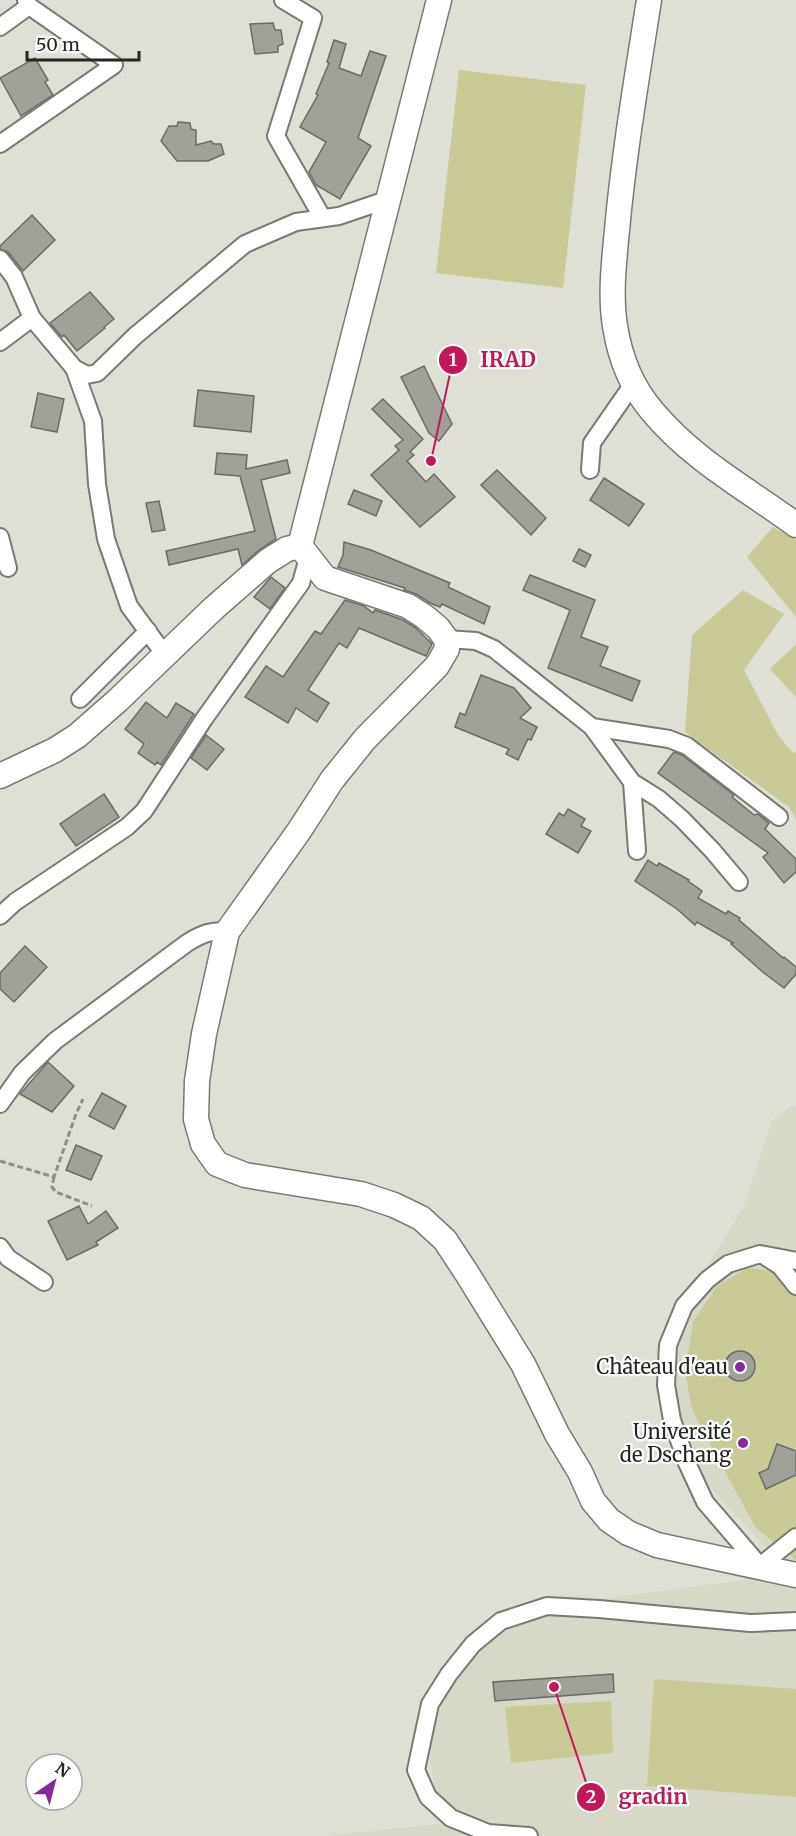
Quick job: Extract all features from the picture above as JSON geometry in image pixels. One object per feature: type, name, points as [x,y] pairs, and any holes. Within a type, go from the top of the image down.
[{"type":"street","points":[[283,0],[313,18]]},
{"type":"street","points":[[310,0],[313,18],[276,136],[322,217]]},
{"type":"street","points":[[0,916],[15,902],[127,827],[144,811],[204,718],[301,583],[304,552],[439,0]]},
{"type":"street","points":[[649,0],[622,177],[612,302],[622,356],[633,384],[653,412],[685,446],[719,473],[794,520]]},
{"type":"street","points":[[0,27],[27,3],[114,65],[0,144]]},
{"type":"street","points":[[75,369],[87,375],[97,373],[135,336],[245,244],[296,222],[339,216],[389,199]]},
{"type":"street","points":[[0,259],[14,277],[32,318],[75,369],[93,420],[97,484],[106,539],[129,606],[165,655]]},
{"type":"street","points":[[0,342],[32,318]]},
{"type":"street","points":[[590,470],[592,443],[633,384]]},
{"type":"street","points":[[0,537],[8,568]]},
{"type":"street","points":[[0,776],[55,750],[77,736],[214,608],[268,561],[287,549],[304,552],[325,578],[408,606],[425,617],[446,639],[447,649],[438,666],[365,739],[332,780],[299,831],[227,932],[204,1035],[196,1100],[195,1119],[203,1144],[217,1164],[245,1174],[362,1194],[394,1205],[421,1218],[446,1240],[466,1272],[523,1364],[557,1434],[580,1472],[593,1502],[609,1520],[628,1533],[657,1545],[796,1575]]},
{"type":"street","points":[[80,699],[148,631]]},
{"type":"street","points":[[446,639],[476,641],[494,649],[592,727],[632,782],[659,799],[682,819],[712,849],[739,882]]},
{"type":"street","points":[[592,727],[669,739],[687,746],[779,818]]},
{"type":"street","points":[[632,782],[637,851]]},
{"type":"street","points":[[0,1104],[22,1073],[55,1041],[187,943],[202,934],[227,932]]},
{"type":"street","points":[[0,1247],[8,1258],[44,1282]]},
{"type":"street","points":[[760,1566],[705,1502],[687,1463],[672,1420],[666,1385],[668,1345],[684,1306],[707,1280],[728,1264],[760,1254],[796,1261]]},
{"type":"street","points":[[760,1254],[780,1266],[796,1286]]},
{"type":"street","points":[[760,1566],[796,1537]]},
{"type":"street","points":[[530,1836],[488,1833],[451,1818],[428,1797],[416,1770],[430,1704],[449,1674],[473,1644],[501,1621],[547,1606],[750,1623],[796,1621]]},
{"type":"path","points":[[83,1100],[76,1114],[52,1187],[56,1192],[92,1206]]},
{"type":"path","points":[[0,1161],[54,1177]]},
{"type":"shaded area","name":"Université de Dschang","points":[[796,1106],[796,1836],[325,1836],[467,1821],[436,1796],[426,1740],[454,1675],[505,1622],[549,1606],[789,1574],[704,1480],[674,1407],[672,1343],[697,1284],[744,1206],[772,1121],[790,1107]]},
{"type":"green space","points":[[459,70],[586,85],[563,288],[436,273]]},
{"type":"green space","points":[[773,527],[796,540],[796,617],[747,557]]},
{"type":"green space","points":[[743,590],[784,614],[744,670],[778,735],[793,753],[796,752],[796,819],[789,807],[685,732],[692,635]]},
{"type":"green space","points":[[796,644],[796,697],[770,669]]},
{"type":"green space","points":[[747,1268],[796,1274],[796,1560],[756,1528],[692,1409],[685,1372],[693,1322],[717,1286]]},
{"type":"green space","points":[[654,1679],[796,1689],[796,1797],[647,1786]]},
{"type":"green space","points":[[611,1701],[613,1753],[511,1763],[505,1707]]},
{"type":"building","points":[[273,23],[275,30],[281,30],[283,44],[278,46],[278,52],[255,54],[250,24]]},
{"type":"building","points":[[334,40],[346,44],[339,68],[361,76],[370,51],[386,56],[358,138],[371,146],[340,199],[316,185],[309,172],[326,142],[300,127],[318,95],[316,94],[329,63],[327,62]]},
{"type":"building","points":[[35,58],[48,80],[45,82],[53,95],[21,116],[0,78]]},
{"type":"building","points":[[178,122],[190,123],[191,129],[196,130],[196,145],[211,141],[214,144],[221,144],[224,154],[208,161],[177,161],[161,141],[169,126],[177,126]]},
{"type":"building","points":[[32,215],[55,240],[23,271],[8,252],[0,249],[0,246]]},
{"type":"building","points":[[90,292],[114,319],[77,351],[50,323]]},
{"type":"building","points":[[424,366],[452,424],[439,441],[429,433],[401,377]]},
{"type":"building","points":[[198,390],[254,396],[251,432],[194,426]]},
{"type":"building","points":[[38,393],[64,399],[57,432],[31,427]]},
{"type":"building","points":[[383,399],[423,439],[410,452],[414,455],[407,461],[426,482],[434,474],[455,497],[420,527],[371,475],[399,450],[395,446],[403,440],[372,409]]},
{"type":"building","points":[[217,453],[247,455],[246,469],[287,460],[290,473],[261,480],[276,539],[242,565],[238,549],[169,565],[166,551],[255,531],[240,476],[215,474]]},
{"type":"building","points":[[497,470],[546,518],[531,535],[481,485]]},
{"type":"building","points":[[604,478],[644,504],[629,526],[590,500]]},
{"type":"building","points":[[354,490],[382,501],[376,516],[348,504]]},
{"type":"building","points":[[159,501],[165,530],[152,532],[146,503]]},
{"type":"building","points":[[344,542],[371,550],[450,583],[448,587],[490,607],[484,624],[442,604],[440,607],[430,603],[404,590],[405,588],[338,567],[343,555]]},
{"type":"building","points":[[579,549],[591,555],[585,567],[573,561]]},
{"type":"building","points":[[530,575],[595,600],[581,637],[608,647],[600,666],[640,681],[632,701],[548,668],[570,610],[523,590]]},
{"type":"building","points":[[271,577],[285,588],[270,609],[254,597]]},
{"type":"building","points":[[345,600],[364,606],[373,613],[375,610],[403,620],[416,628],[432,644],[426,656],[359,628],[347,648],[339,643],[308,690],[329,703],[317,722],[296,708],[288,723],[245,697],[266,666],[283,677],[315,631],[321,634]]},
{"type":"building","points":[[481,675],[514,688],[531,708],[520,718],[537,727],[531,740],[528,739],[518,760],[506,754],[509,749],[455,727],[460,713],[465,715]]},
{"type":"building","points":[[146,702],[167,718],[176,703],[194,714],[161,765],[157,762],[155,765],[138,753],[144,744],[125,729]]},
{"type":"building","points":[[206,735],[224,749],[207,770],[191,758]]},
{"type":"building","points":[[674,752],[682,755],[734,795],[732,797],[754,815],[758,814],[769,823],[765,829],[796,859],[796,872],[784,883],[763,857],[768,853],[658,773]]},
{"type":"building","points":[[104,794],[119,817],[76,846],[60,824]]},
{"type":"building","points":[[568,809],[585,819],[581,826],[591,831],[578,853],[546,834],[559,813],[564,816]]},
{"type":"building","points":[[648,860],[657,866],[659,863],[689,880],[702,891],[698,898],[726,914],[728,911],[740,918],[739,920],[796,967],[796,974],[784,988],[731,944],[733,943],[697,922],[695,925],[677,909],[635,881]]},
{"type":"building","points":[[25,946],[47,967],[14,1002],[0,989],[0,973]]},
{"type":"building","points":[[48,1062],[74,1086],[52,1112],[20,1094]]},
{"type":"building","points":[[102,1093],[126,1106],[114,1129],[89,1116]]},
{"type":"building","points":[[76,1145],[102,1156],[91,1180],[66,1170]]},
{"type":"building","points":[[79,1206],[88,1224],[106,1211],[118,1228],[96,1242],[98,1245],[67,1260],[48,1221]]},
{"type":"building","name":"Château d'eau","points":[[740,1351],[746,1352],[754,1360],[754,1372],[746,1380],[740,1381],[734,1380],[726,1372],[725,1366],[726,1360],[734,1352]]},
{"type":"building","points":[[777,1444],[796,1451],[796,1475],[766,1489],[759,1473],[768,1469]]},
{"type":"building","points":[[613,1674],[614,1692],[495,1701],[493,1682]]},
{"type":"place","name":"IRAD","points":[[431,461]]},
{"type":"place","name":"Château d'eau","points":[[740,1367]]},
{"type":"place","name":"Université de Dschang","points":[[743,1443]]},
{"type":"place","name":"gradin","points":[[554,1687]]}]
